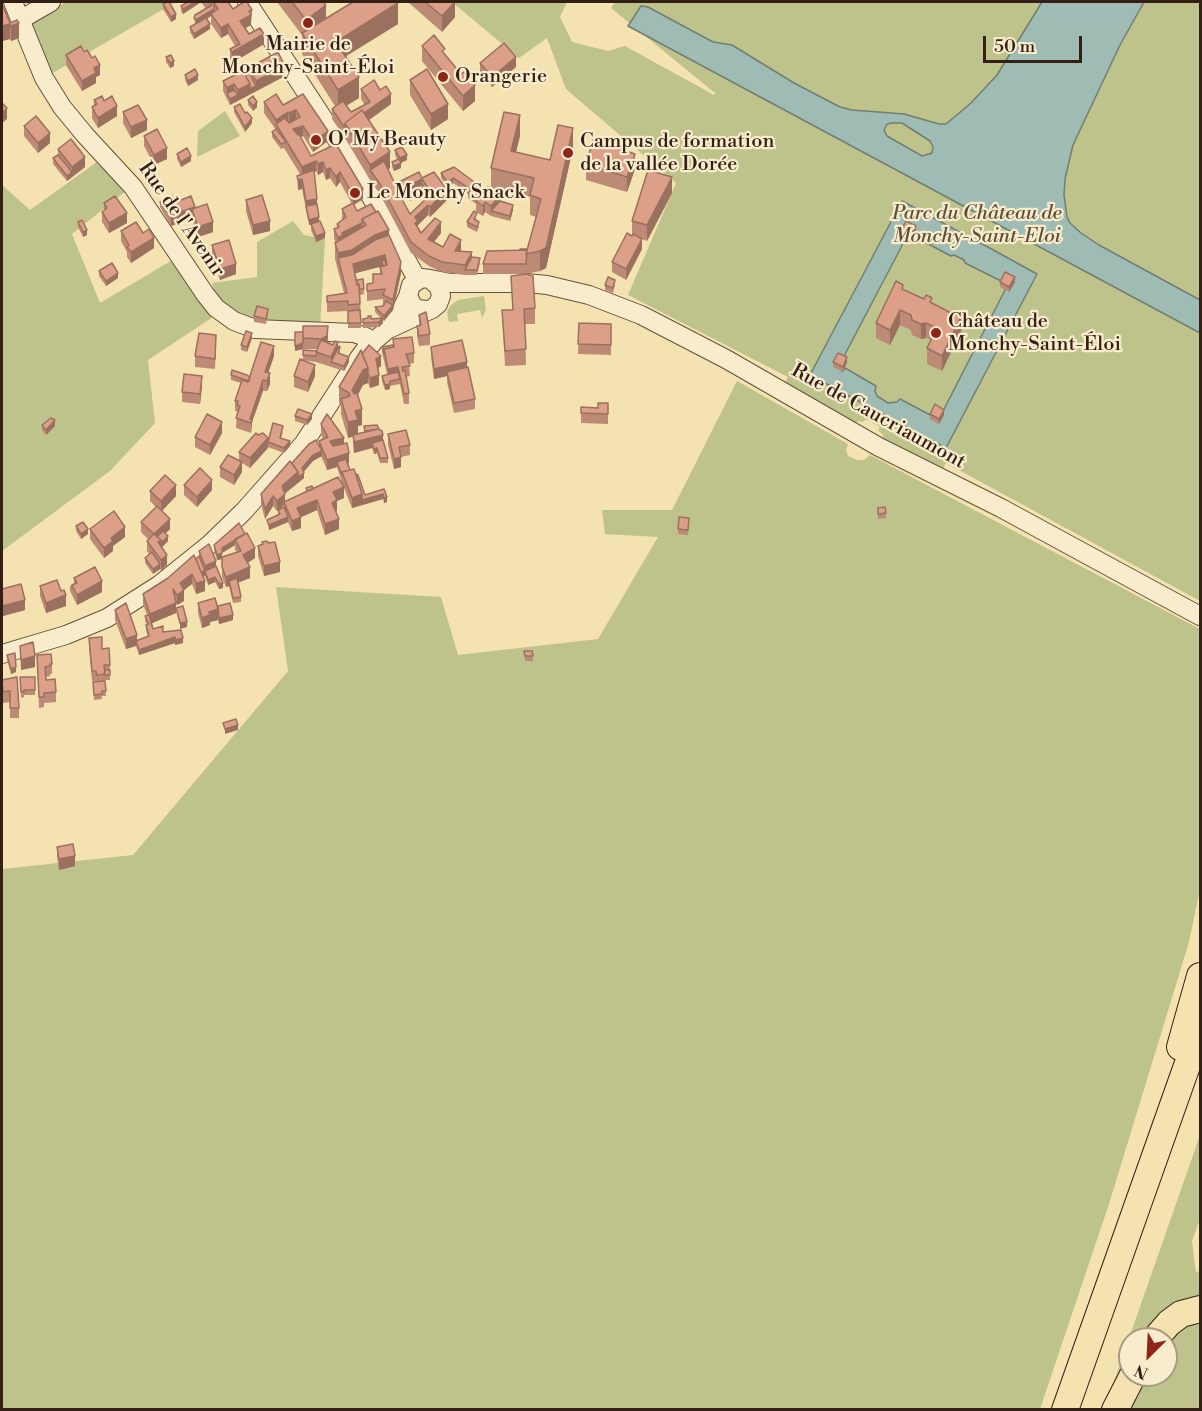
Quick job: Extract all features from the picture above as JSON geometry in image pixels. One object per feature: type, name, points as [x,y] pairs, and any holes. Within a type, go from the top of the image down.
[{"type":"highway","points":[[1129,1231],[1133,1198],[1141,1166],[1181,1044],[1200,976]]},
{"type":"highway","points":[[1065,1410],[1200,1029]]},
{"type":"highway","points":[[1083,1410],[1200,1080]]},
{"type":"highway","points":[[1166,1327],[1181,1314],[1200,1309]]},
{"type":"highway","points":[[1115,1410],[1127,1387]]},
{"type":"street","name":"Rue de l'Avenir","points":[[13,2],[44,78],[62,107],[133,187],[205,294],[221,312],[234,321],[255,328],[354,333],[366,337],[372,344]]},
{"type":"street","points":[[20,20],[51,2]]},
{"type":"street","points":[[247,2],[424,279],[439,287],[441,296],[433,306]]},
{"type":"street","points":[[2,654],[97,623],[149,592],[201,551],[244,511],[304,443],[353,367],[401,311],[411,285],[424,279],[451,283],[526,282]]},
{"type":"street","points":[[387,330],[454,295],[526,282]]},
{"type":"street","name":"Rue de Caucriaumont","points":[[526,282],[589,295],[628,309],[669,328],[879,447],[988,502],[1200,616]]},
{"type":"street","points":[[408,296],[413,306],[433,306]]},
{"type":"green space","points":[[66,2],[176,2],[51,74],[29,27],[31,22]]},
{"type":"green space","name":"Parc du Château de Monchy-Saint-Eloi","points":[[452,2],[567,2],[560,17],[572,42],[608,51],[625,46],[714,95],[715,93],[611,8],[615,2],[1200,2],[1200,601],[946,463],[942,470],[882,440],[883,435],[878,430],[880,427],[866,419],[853,424],[784,384],[788,377],[628,295],[676,183],[566,89],[547,38],[519,58]]},
{"type":"green space","points":[[225,111],[240,136],[197,157],[198,131]]},
{"type":"green space","points":[[101,159],[126,191],[72,234],[100,303],[174,259],[213,317],[148,360],[155,423],[110,471],[2,551],[2,185],[30,210]]},
{"type":"green space","points":[[293,221],[304,235],[325,239],[320,329],[253,324],[219,303],[212,283],[257,277],[257,242]]},
{"type":"green space","points":[[484,296],[486,310],[482,318],[480,310],[457,314],[458,321],[449,322],[447,312],[450,306],[458,300]]},
{"type":"green space","points":[[737,381],[848,444],[846,450],[848,456],[864,460],[870,455],[1200,629],[1200,889],[1189,942],[1109,1204],[1040,1409],[2,1410],[2,869],[133,855],[288,671],[276,587],[441,597],[458,655],[598,639],[658,537],[605,534],[602,510],[672,510]]},
{"type":"green space","points":[[1200,1135],[1200,1219],[1192,1241],[1196,1273],[1200,1270],[1200,1300],[1163,1327],[1133,1327]]},
{"type":"green space","points":[[1200,1317],[1200,1409],[1125,1410],[1136,1387],[1178,1387],[1178,1331]]},
{"type":"green space","points":[[1118,1370],[1118,1387],[1107,1409],[1104,1410]]},
{"type":"water","points":[[1042,2],[1144,2],[1120,45],[1073,145],[1065,179],[1064,195],[1067,217],[1081,233],[1099,245],[1200,300],[1200,333],[628,26],[641,6],[648,7],[713,42],[732,45],[794,83],[840,107],[904,114],[939,124],[946,124],[971,103],[997,75]],"holes":[[[902,123],[930,141],[933,147],[932,153],[922,156],[887,136],[884,130],[887,124]]]},
{"type":"water","points":[[902,201],[1037,274],[946,448],[810,375]],"holes":[[[915,233],[917,238],[1003,280],[1005,290],[942,413],[932,416],[900,399],[897,402],[888,403],[877,396],[876,386],[845,368],[842,372],[842,360],[906,238]]]},
{"type":"building","points":[[167,2],[176,14],[171,17],[163,4]]},
{"type":"building","points":[[188,2],[195,2],[183,9],[181,6]]},
{"type":"building","points":[[210,2],[217,2],[214,3],[214,9],[196,20],[195,15],[212,5]]},
{"type":"building","points":[[228,2],[233,9],[247,2],[252,10],[249,11],[251,15],[240,21],[249,34],[260,28],[264,34],[232,52],[230,49],[240,44],[228,24],[221,28],[211,14],[218,9],[214,3]]},
{"type":"building","points":[[292,2],[323,2],[326,5],[306,20]]},
{"type":"building","points":[[353,2],[398,3],[336,42],[359,77],[338,90],[302,33]]},
{"type":"building","points":[[425,2],[455,2],[442,16]]},
{"type":"building","points":[[2,4],[10,23],[17,20],[19,23],[2,26]]},
{"type":"building","points":[[206,18],[210,24],[194,34],[190,27]]},
{"type":"building","points":[[434,35],[445,49],[442,51],[461,74],[464,72],[475,85],[463,96],[422,46]]},
{"type":"building","points":[[504,43],[516,57],[492,77],[480,63]]},
{"type":"building","points":[[81,46],[84,52],[87,50],[92,58],[95,56],[100,65],[94,68],[96,73],[82,81],[66,55]]},
{"type":"building","points":[[278,52],[285,66],[256,81],[249,68]]},
{"type":"building","points":[[171,55],[174,61],[170,63],[166,57]]},
{"type":"building","points":[[195,69],[198,75],[188,81],[185,75]]},
{"type":"building","points":[[427,69],[448,104],[431,114],[410,80]]},
{"type":"building","points":[[243,71],[250,84],[238,90],[234,84],[227,88],[223,81]]},
{"type":"building","points":[[249,73],[256,86],[250,89],[245,75]]},
{"type":"building","points":[[374,80],[380,90],[386,86],[391,94],[364,113],[362,110],[345,123],[345,128],[332,109],[343,101],[351,112],[370,102],[361,89]]},
{"type":"building","points":[[234,90],[238,95],[230,99],[227,93]]},
{"type":"building","points":[[276,94],[283,105],[303,94],[328,131],[313,142],[303,126],[293,129],[299,134],[311,156],[336,144],[363,189],[353,195],[340,172],[336,177],[330,168],[326,170],[323,162],[318,164],[316,161],[302,167],[276,124],[285,118],[289,123],[300,117],[296,110],[276,120],[264,102]]},
{"type":"building","points":[[102,96],[104,101],[112,96],[117,106],[98,118],[92,107],[97,104],[94,100]]},
{"type":"building","points":[[253,96],[257,102],[253,106],[248,100]]},
{"type":"building","points":[[2,103],[7,108],[2,113]]},
{"type":"building","points":[[240,104],[245,113],[247,112],[252,118],[245,127],[234,107]]},
{"type":"building","points":[[138,105],[147,120],[131,127],[123,112]]},
{"type":"building","points":[[362,110],[390,152],[370,165],[345,123]]},
{"type":"building","points":[[504,112],[520,115],[511,151],[550,160],[558,125],[573,128],[546,248],[526,254],[541,199],[530,195],[534,178],[491,168]]},
{"type":"building","points":[[36,116],[50,133],[38,143],[24,126]]},
{"type":"building","points":[[157,129],[167,148],[154,155],[144,136]]},
{"type":"building","points":[[276,129],[286,142],[281,144],[272,132]]},
{"type":"building","points":[[71,139],[85,157],[72,167],[58,149]]},
{"type":"building","points":[[593,140],[635,154],[627,177],[586,164]]},
{"type":"building","points":[[402,147],[407,155],[400,158],[395,150]]},
{"type":"building","points":[[187,148],[191,156],[181,162],[177,154]]},
{"type":"building","points":[[58,155],[72,172],[67,176],[53,158]]},
{"type":"building","points":[[399,159],[401,163],[394,166],[392,162]]},
{"type":"building","points":[[384,161],[395,184],[419,172],[422,178],[434,172],[447,190],[430,207],[428,205],[415,217],[418,222],[415,223],[421,233],[435,218],[441,222],[428,239],[443,247],[450,234],[461,240],[455,251],[472,252],[465,265],[442,262],[429,256],[411,242],[370,170]],"holes":[[[422,179],[428,188],[424,190],[429,196],[410,214],[398,192]]]},
{"type":"building","points":[[454,167],[485,190],[477,200],[468,193],[470,189],[453,178],[448,183],[441,173]]},
{"type":"building","points":[[314,170],[317,199],[306,201],[302,179],[298,180],[297,176]]},
{"type":"building","points":[[648,170],[672,177],[647,225],[632,221]]},
{"type":"building","points":[[422,184],[424,188],[410,196],[408,192]]},
{"type":"building","points":[[447,184],[453,189],[447,195],[445,186]]},
{"type":"building","points":[[488,187],[500,196],[491,206],[485,202],[483,206],[476,201]]},
{"type":"building","points":[[262,195],[270,221],[253,225],[246,200]]},
{"type":"building","points":[[115,196],[127,213],[109,223],[102,212],[107,208],[104,203]]},
{"type":"building","points":[[172,196],[175,202],[179,201],[166,206],[166,211],[160,202]]},
{"type":"building","points":[[191,196],[195,207],[171,215],[166,206]]},
{"type":"building","points":[[500,201],[513,205],[510,216],[491,211]]},
{"type":"building","points":[[353,203],[357,211],[371,204],[376,212],[362,219],[362,223],[342,233],[343,235],[338,238],[334,229],[339,227],[337,224],[346,217],[342,209]]},
{"type":"building","points":[[207,204],[213,222],[198,227],[192,209]]},
{"type":"building","points":[[317,204],[319,217],[309,220],[306,206]]},
{"type":"building","points":[[378,211],[389,230],[375,235],[352,250],[338,253],[335,243],[366,225],[362,219]]},
{"type":"building","points":[[474,211],[477,213],[474,219],[479,222],[477,227],[467,222]]},
{"type":"building","points":[[82,220],[87,230],[83,232],[78,222]]},
{"type":"building","points":[[320,221],[325,233],[316,236],[311,224]]},
{"type":"building","points":[[906,221],[916,226],[911,235],[901,230]]},
{"type":"building","points":[[136,222],[143,233],[149,229],[154,238],[131,252],[121,231]]},
{"type":"building","points":[[627,233],[642,239],[626,269],[612,262]]},
{"type":"building","points":[[389,235],[401,262],[393,300],[383,295],[385,289],[367,291],[367,284],[373,283],[373,274],[382,274],[380,267],[387,265],[385,255],[353,264],[357,285],[359,284],[360,304],[348,305],[348,301],[327,302],[327,296],[347,293],[338,258],[352,255],[375,240]]},
{"type":"building","points":[[229,240],[236,264],[220,269],[212,245]]},
{"type":"building","points":[[527,250],[526,264],[483,264],[487,251]]},
{"type":"building","points":[[472,257],[480,258],[477,270],[465,270]]},
{"type":"building","points":[[112,263],[118,273],[106,281],[99,271]]},
{"type":"building","points":[[1005,272],[1015,277],[1009,287],[1000,282]]},
{"type":"building","points":[[526,274],[533,276],[535,308],[524,309],[526,349],[505,351],[502,310],[513,310],[511,276]]},
{"type":"building","points":[[608,277],[615,280],[613,288],[605,285]]},
{"type":"building","points":[[363,279],[364,289],[359,289],[357,280]]},
{"type":"building","points":[[896,281],[903,285],[902,289],[924,299],[926,295],[932,298],[930,302],[953,314],[955,310],[962,314],[942,356],[927,348],[937,328],[912,320],[911,315],[900,310],[890,330],[876,323]]},
{"type":"building","points":[[386,301],[393,305],[384,316],[375,307],[383,306]]},
{"type":"building","points":[[257,306],[268,309],[266,319],[254,316]]},
{"type":"building","points":[[360,310],[361,323],[348,323],[348,311]]},
{"type":"building","points":[[426,312],[430,334],[419,336],[417,326],[421,325],[419,315]]},
{"type":"building","points":[[371,316],[371,319],[383,318],[379,322],[363,323],[363,319]]},
{"type":"building","points":[[579,323],[611,324],[611,345],[578,344]]},
{"type":"building","points":[[303,326],[328,326],[327,336],[321,339],[303,338]]},
{"type":"building","points":[[246,331],[252,333],[247,347],[241,345]]},
{"type":"building","points":[[295,332],[303,332],[303,343],[295,346]]},
{"type":"building","points":[[199,333],[216,335],[215,359],[195,356]]},
{"type":"building","points":[[412,337],[414,353],[406,354],[410,366],[402,367],[403,371],[405,370],[409,393],[404,394],[398,367],[388,369],[384,349],[394,347],[393,339]]},
{"type":"building","points":[[321,340],[333,345],[335,341],[338,342],[331,357],[316,352]]},
{"type":"building","points":[[462,340],[467,362],[434,369],[431,347]]},
{"type":"building","points":[[261,342],[274,346],[265,372],[270,373],[267,381],[263,380],[250,419],[251,423],[236,418],[240,406],[237,405],[238,401],[235,401],[242,380],[248,382]]},
{"type":"building","points":[[369,345],[381,356],[376,359],[379,375],[370,378],[362,354]]},
{"type":"building","points":[[393,345],[393,347],[384,349],[384,354],[382,347]]},
{"type":"building","points":[[339,346],[338,353],[349,357],[344,366],[331,362]]},
{"type":"building","points":[[303,350],[317,351],[316,356],[303,355]]},
{"type":"building","points":[[361,350],[368,368],[363,370],[352,390],[354,394],[357,393],[362,409],[355,411],[358,420],[348,422],[341,399],[350,396],[339,387]]},
{"type":"building","points":[[838,353],[847,357],[843,367],[833,362]]},
{"type":"building","points":[[300,359],[315,365],[308,382],[294,376]]},
{"type":"building","points":[[468,367],[475,399],[454,403],[447,372]]},
{"type":"building","points":[[232,370],[247,375],[250,377],[249,381],[231,375]]},
{"type":"building","points":[[398,372],[400,379],[390,381],[390,384],[385,385],[382,376]]},
{"type":"building","points":[[184,374],[202,376],[200,394],[182,392]]},
{"type":"building","points":[[598,403],[608,403],[608,414],[581,413],[581,407],[598,408]]},
{"type":"building","points":[[935,404],[944,410],[939,419],[930,414]]},
{"type":"building","points":[[298,409],[312,414],[307,420],[295,416]]},
{"type":"building","points":[[207,414],[222,422],[210,445],[195,437]]},
{"type":"building","points":[[327,414],[344,438],[330,441],[333,446],[347,443],[349,453],[327,460],[319,441],[328,437],[321,424]]},
{"type":"building","points":[[51,418],[55,420],[46,430],[42,425]]},
{"type":"building","points":[[273,423],[283,426],[280,438],[290,441],[284,448],[268,442]]},
{"type":"building","points":[[377,425],[379,429],[365,431],[364,426]]},
{"type":"building","points":[[378,429],[383,435],[354,442],[353,435]]},
{"type":"building","points":[[406,430],[410,445],[399,447],[401,457],[394,459],[388,434]]},
{"type":"building","points":[[256,433],[258,435],[263,433],[268,438],[250,458],[239,452]]},
{"type":"building","points":[[316,440],[322,451],[313,455],[302,468],[304,473],[298,477],[298,472],[292,463],[309,444]]},
{"type":"building","points":[[383,440],[388,458],[380,458],[377,448],[374,449],[372,443]]},
{"type":"building","points":[[228,455],[242,462],[234,475],[220,467]]},
{"type":"building","points":[[346,459],[350,470],[342,472],[342,475],[337,462]]},
{"type":"building","points":[[290,461],[298,472],[282,486],[285,494],[277,501],[273,496],[265,509],[261,494]]},
{"type":"building","points":[[200,468],[212,480],[197,497],[184,485]]},
{"type":"building","points":[[354,469],[362,494],[352,498],[342,472]]},
{"type":"building","points":[[356,474],[365,495],[384,489],[387,497],[384,498],[383,494],[362,500]]},
{"type":"building","points":[[165,475],[176,485],[161,501],[150,491]]},
{"type":"building","points":[[338,477],[344,487],[333,492],[337,500],[332,503],[339,519],[325,524],[317,500],[297,508],[301,517],[292,521],[284,502]]},
{"type":"building","points":[[157,506],[170,519],[154,534],[141,522]]},
{"type":"building","points":[[284,507],[288,517],[269,525],[267,520],[280,514],[278,510]]},
{"type":"building","points":[[885,507],[886,513],[878,514],[878,508]]},
{"type":"building","points":[[114,511],[125,527],[111,538],[113,541],[104,548],[90,529]]},
{"type":"building","points":[[679,517],[689,518],[688,530],[678,529]]},
{"type":"building","points":[[83,522],[88,529],[81,534],[76,526]]},
{"type":"building","points":[[239,523],[245,534],[222,548],[222,553],[217,555],[214,545]]},
{"type":"building","points":[[163,531],[168,536],[161,543],[157,537]]},
{"type":"building","points":[[247,533],[255,548],[243,555],[250,567],[226,577],[222,567],[222,557],[241,551],[235,539]]},
{"type":"building","points":[[154,534],[161,540],[158,542],[167,555],[161,560],[147,541]]},
{"type":"building","points":[[267,541],[268,543],[275,542],[280,562],[264,566],[258,546]]},
{"type":"building","points":[[209,544],[216,561],[205,566],[199,551]]},
{"type":"building","points":[[152,552],[160,564],[153,569],[145,558]]},
{"type":"building","points":[[194,555],[205,581],[196,583],[192,574],[180,583],[184,590],[177,595],[173,589],[176,603],[150,614],[143,594],[168,578]]},
{"type":"building","points":[[199,556],[205,571],[201,572],[196,559]]},
{"type":"building","points":[[216,566],[223,583],[219,584],[215,577],[208,580],[205,571]]},
{"type":"building","points":[[95,567],[102,581],[77,595],[72,585],[77,583],[74,578]]},
{"type":"building","points":[[237,578],[241,597],[233,598],[229,581]]},
{"type":"building","points":[[57,580],[61,591],[64,590],[66,595],[46,603],[40,586]]},
{"type":"building","points":[[21,584],[25,600],[3,606],[2,589]]},
{"type":"building","points":[[215,598],[218,609],[202,618],[198,603]]},
{"type":"building","points":[[126,603],[137,635],[126,639],[115,610]]},
{"type":"building","points":[[230,603],[233,615],[219,618],[218,606]]},
{"type":"building","points":[[183,606],[187,622],[180,623],[176,608]]},
{"type":"building","points":[[149,615],[153,629],[163,626],[163,632],[181,630],[183,638],[175,640],[175,637],[139,650],[136,641],[149,636],[146,625],[149,624],[145,616]]},
{"type":"building","points":[[102,637],[102,649],[109,648],[110,665],[104,665],[105,674],[97,675],[96,671],[92,671],[89,638]]},
{"type":"building","points":[[33,642],[35,656],[21,660],[20,646]]},
{"type":"building","points":[[524,651],[532,651],[533,656],[525,656]]},
{"type":"building","points":[[15,653],[16,667],[11,669],[7,655]]},
{"type":"building","points":[[51,654],[52,664],[45,667],[46,680],[55,679],[56,692],[44,693],[44,697],[39,697],[37,655]]},
{"type":"building","points":[[105,670],[110,670],[110,675],[104,675]]},
{"type":"building","points":[[17,677],[19,708],[10,708],[10,691],[3,692],[2,680]]},
{"type":"building","points":[[20,677],[35,677],[35,690],[21,692]]},
{"type":"building","points":[[105,681],[106,691],[94,695],[93,682]]},
{"type":"building","points":[[236,719],[238,725],[225,729],[223,723]]},
{"type":"building","points":[[73,844],[75,856],[59,859],[57,847]]},
{"type":"place","name":"Mairie de Monchy-Saint-Éloi","points":[[308,23]]},
{"type":"place","name":"Orangerie","points":[[443,77]]},
{"type":"place","name":"O' My Beauty","points":[[316,140]]},
{"type":"place","name":"Campus de formation de la vallée Dorée","points":[[568,153]]},
{"type":"place","name":"Le Monchy Snack","points":[[355,193]]},
{"type":"place","name":"Château de Monchy-Saint-Éloi","points":[[936,333]]}]
